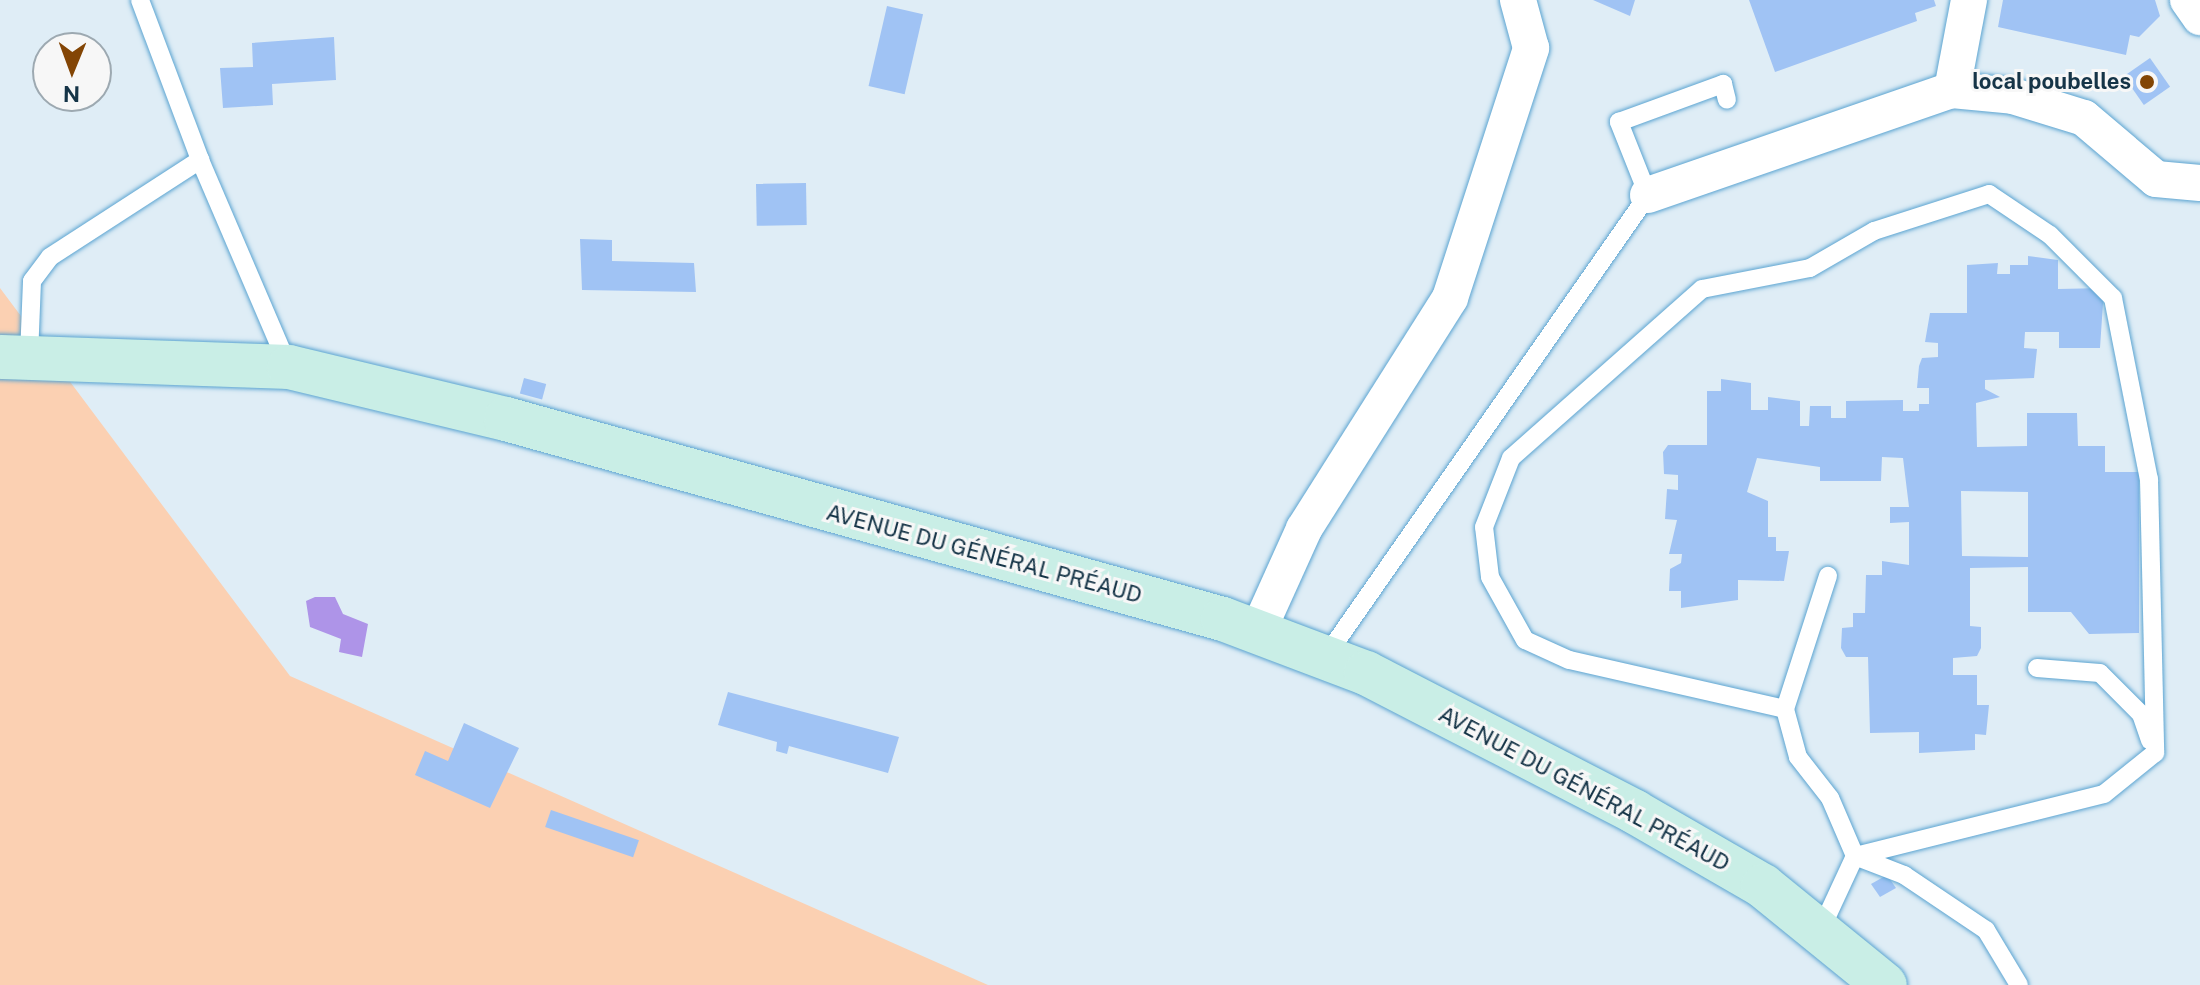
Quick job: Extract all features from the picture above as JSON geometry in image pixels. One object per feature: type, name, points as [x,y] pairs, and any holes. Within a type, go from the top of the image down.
[{"type":"street","points":[[1258,631],[1304,529],[1450,298],[1531,48],[1518,0]]},
{"type":"street","points":[[1952,90],[1969,0]]},
{"type":"street","points":[[2188,0],[2200,17]]},
{"type":"street","points":[[1648,195],[1952,90],[2013,96],[2084,118],[2156,179],[2200,183]]},
{"type":"street","name":"AVENUE DU GÉNÉRAL PRÉAUD","points":[[14,356],[289,367],[506,419],[1258,631],[1326,656],[1635,812],[1822,927],[1885,985]]},
{"type":"lane","points":[[140,0],[200,160],[289,367]]},
{"type":"lane","points":[[1326,656],[1648,195],[1619,122],[1723,84],[1727,100]]},
{"type":"lane","points":[[14,356],[32,281],[50,257],[200,160]]},
{"type":"lane","points":[[1785,709],[1569,660],[1525,640],[1490,577],[1489,514],[1511,458],[1702,289],[1810,268],[1874,231],[1989,194],[2050,235],[2113,298],[2149,479],[2155,753]]},
{"type":"lane","points":[[1828,576],[1785,709],[1798,757],[1830,798],[1855,856],[1904,875],[1986,930],[2019,985]]},
{"type":"lane","points":[[2037,668],[2100,673],[2141,714],[2155,753]]},
{"type":"lane","points":[[1855,856],[2104,794],[2155,753]]},
{"type":"lane","points":[[1822,927],[1855,856]]},
{"type":"shaded area","points":[[0,288],[290,676],[988,985],[0,985]]},
{"type":"shaded area","points":[[315,597],[335,597],[343,614],[368,624],[362,657],[339,652],[341,639],[310,627],[306,601]]},
{"type":"building","points":[[1593,0],[1635,0],[1630,16]]},
{"type":"building","points":[[1749,0],[1934,0],[1936,6],[1915,13],[1917,21],[1775,72]]},
{"type":"building","points":[[2003,0],[2155,0],[2160,16],[2139,37],[2130,35],[2126,55],[1998,27]]},
{"type":"building","points":[[887,6],[923,14],[905,94],[869,86]]},
{"type":"building","points":[[334,37],[336,80],[272,84],[273,105],[223,108],[220,68],[253,67],[252,43]]},
{"type":"building","name":"local poubelles","points":[[2150,58],[2170,87],[2144,105],[2124,76]]},
{"type":"building","points":[[806,183],[807,225],[757,226],[756,184]]},
{"type":"building","points":[[580,239],[612,240],[612,261],[694,263],[696,292],[582,290]]},
{"type":"building","points":[[2028,256],[2058,260],[2058,289],[2104,288],[2100,348],[2059,348],[2059,332],[2025,332],[2024,348],[2037,349],[2034,378],[1985,380],[1985,389],[2000,397],[1976,403],[1977,447],[2027,446],[2027,413],[2077,413],[2078,446],[2105,446],[2105,472],[2139,472],[2139,633],[2089,634],[2071,612],[2028,612],[2028,567],[1970,568],[1970,626],[1981,627],[1981,648],[1977,656],[1953,658],[1953,675],[1977,675],[1977,705],[1989,705],[1986,735],[1975,734],[1975,750],[1919,753],[1919,732],[1870,733],[1868,657],[1846,657],[1841,648],[1842,628],[1853,627],[1853,613],[1865,613],[1866,575],[1882,575],[1882,561],[1909,565],[1909,522],[1890,523],[1890,507],[1909,507],[1903,458],[1882,457],[1881,481],[1820,481],[1820,467],[1757,458],[1747,492],[1768,501],[1768,537],[1776,537],[1776,551],[1789,551],[1784,581],[1738,580],[1738,600],[1681,608],[1681,591],[1669,591],[1670,569],[1681,563],[1682,554],[1669,554],[1677,520],[1665,519],[1667,489],[1678,490],[1678,475],[1664,474],[1663,452],[1668,445],[1707,445],[1707,391],[1721,391],[1721,379],[1751,383],[1751,410],[1768,410],[1768,397],[1800,401],[1800,426],[1809,426],[1810,406],[1831,406],[1831,418],[1846,418],[1846,401],[1903,400],[1903,411],[1919,411],[1919,404],[1929,404],[1929,388],[1917,388],[1919,366],[1922,358],[1938,357],[1938,343],[1925,342],[1930,313],[1967,313],[1967,265],[1998,263],[1997,274],[2010,274],[2010,265],[2028,265]],"holes":[[[1961,491],[2028,492],[2028,557],[1962,556]]]},
{"type":"building","points":[[524,378],[546,384],[542,399],[520,393]]},
{"type":"building","points":[[728,692],[899,737],[888,773],[789,746],[787,754],[776,751],[777,742],[718,725]]},
{"type":"building","points":[[464,723],[519,748],[490,808],[415,775],[425,751],[448,761]]},
{"type":"building","points":[[551,810],[639,840],[633,857],[545,827]]},
{"type":"building","points":[[1887,875],[1896,888],[1880,897],[1871,884]]},
{"type":"place","name":"local poubelles","points":[[2147,82]]}]
